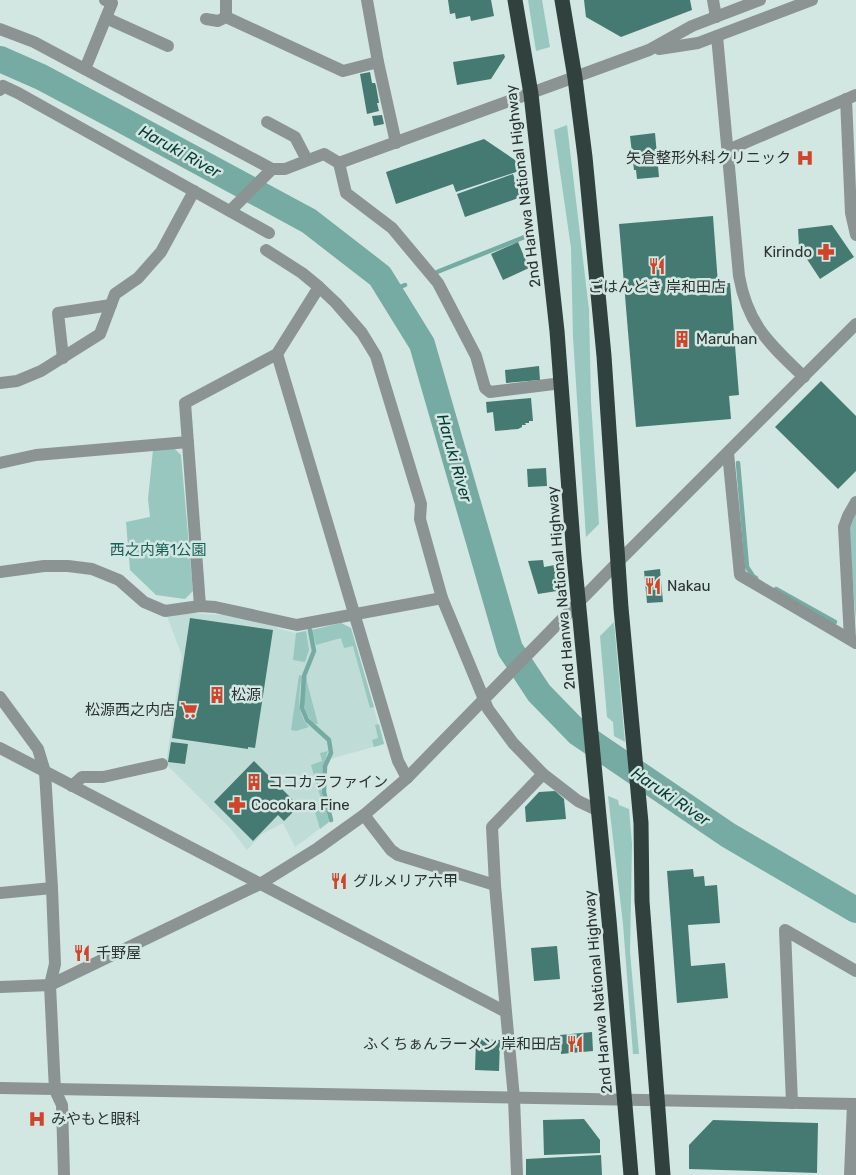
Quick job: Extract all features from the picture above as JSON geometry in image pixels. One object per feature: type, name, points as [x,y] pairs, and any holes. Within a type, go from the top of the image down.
[{"type":"highway","name":"2nd Hanwa National Highway","points":[[515,0],[531,94],[562,383],[579,604],[631,1175]]},
{"type":"highway","points":[[562,0],[575,78],[585,157],[604,356],[618,562],[641,823],[642,901],[663,1175]]},
{"type":"street","points":[[85,69],[112,3],[105,0]]},
{"type":"street","points":[[226,0],[226,17]]},
{"type":"street","points":[[367,0],[378,62],[396,143]]},
{"type":"street","points":[[713,0],[716,17]]},
{"type":"street","points":[[339,163],[649,50],[692,26],[760,0]]},
{"type":"street","points":[[649,50],[698,43],[812,0]]},
{"type":"street","points":[[206,19],[218,21],[226,17]]},
{"type":"street","points":[[226,17],[343,71],[378,62]]},
{"type":"street","points":[[106,18],[168,46]]},
{"type":"street","points":[[0,29],[34,42],[85,69],[269,172]]},
{"type":"street","points":[[717,36],[742,293],[759,330],[771,345],[804,377]]},
{"type":"street","points":[[0,90],[3,86],[18,92],[194,191],[233,208],[269,233]]},
{"type":"street","points":[[728,150],[851,97],[851,213],[856,235]]},
{"type":"street","points":[[267,122],[295,137],[307,160]]},
{"type":"street","points":[[233,208],[269,172],[285,169],[324,154],[339,163],[346,193],[392,228],[438,283],[476,356],[485,388],[490,392],[562,383]]},
{"type":"street","points":[[0,383],[17,381],[33,374],[63,358],[100,334],[115,294],[138,278],[161,252],[194,191]]},
{"type":"street","points":[[266,250],[302,273],[336,303],[362,333],[376,356],[421,504],[420,519],[442,598],[483,701],[513,743],[544,774],[578,801],[599,811]]},
{"type":"street","points":[[200,606],[185,403],[277,354],[319,287]]},
{"type":"street","points":[[63,358],[58,313],[111,305]]},
{"type":"street","points":[[0,988],[50,985],[260,884],[318,848],[364,815],[407,778],[618,562],[856,324]]},
{"type":"street","points":[[277,354],[398,761],[407,778]]},
{"type":"street","points":[[0,463],[36,455],[188,442]]},
{"type":"street","points":[[728,453],[740,575],[853,641]]},
{"type":"street","points":[[853,641],[844,527],[856,502]]},
{"type":"street","points":[[0,572],[44,566],[92,569],[119,580],[144,602],[165,611],[200,606],[215,607],[297,625],[442,598]]},
{"type":"street","points":[[0,697],[38,749],[45,772],[52,888],[54,964],[50,985],[55,1090],[62,1105],[64,1175]]},
{"type":"street","points":[[0,748],[506,1012]]},
{"type":"street","points":[[72,786],[82,778],[103,777],[162,764]]},
{"type":"street","points":[[517,1175],[514,1098],[495,885],[492,827],[544,774]]},
{"type":"street","points":[[364,815],[390,850],[398,855],[495,885]]},
{"type":"street","points":[[0,893],[52,888]]},
{"type":"street","points":[[792,1103],[785,930],[856,971]]},
{"type":"street","points":[[0,1088],[855,1104],[850,1175]]},
{"type":"shaded area","points":[[188,613],[224,615],[273,625],[279,629],[296,633],[341,623],[351,628],[384,744],[326,760],[323,766],[321,789],[329,822],[295,847],[283,823],[262,834],[247,850],[230,828],[166,764],[182,656],[167,616]]},
{"type":"green space","points":[[528,0],[542,0],[550,47],[536,51]]},
{"type":"green space","points":[[567,125],[589,310],[591,402],[599,524],[586,537],[573,337],[571,248],[554,130]]},
{"type":"green space","name":"西之内第1公園","points":[[174,448],[181,455],[193,591],[185,599],[156,595],[130,570],[126,522],[150,517],[148,499],[153,450]]},
{"type":"green space","points":[[856,509],[856,622],[850,526]]},
{"type":"green space","points":[[614,622],[625,742],[614,736],[613,722],[607,717],[600,636]]},
{"type":"green space","points":[[341,623],[351,628],[374,707],[370,708],[353,646],[344,648],[341,638],[316,645],[312,630]]},
{"type":"green space","points":[[306,631],[309,650],[305,662],[293,660],[296,633]]},
{"type":"green space","points":[[299,675],[302,676],[299,696],[300,709],[309,727],[296,731],[291,730]]},
{"type":"green space","points":[[306,677],[318,724],[311,720],[305,709],[303,689]]},
{"type":"green space","points":[[379,724],[384,744],[374,747],[372,740],[378,738],[375,725]]},
{"type":"green space","points":[[328,751],[323,766],[321,789],[329,822],[320,829],[315,812],[324,809],[311,765],[322,761],[320,753]]},
{"type":"green space","points":[[608,796],[618,800],[619,805],[629,809],[632,844],[630,952],[639,1054],[633,1054],[623,924]]},
{"type":"building","points":[[448,0],[491,0],[494,16],[471,21],[470,16],[456,19],[455,13],[450,14]]},
{"type":"building","points":[[584,0],[690,0],[692,10],[621,37],[586,17]]},
{"type":"building","points":[[504,54],[505,57],[491,79],[457,85],[453,62]]},
{"type":"building","points":[[370,72],[372,83],[375,83],[376,86],[379,111],[367,114],[360,74]]},
{"type":"building","points":[[382,115],[384,124],[374,126],[372,116]]},
{"type":"building","points":[[655,133],[659,177],[637,179],[636,170],[634,170],[630,136]]},
{"type":"building","points":[[484,139],[515,160],[519,171],[456,192],[453,184],[396,204],[386,172]]},
{"type":"building","points":[[513,174],[521,197],[465,217],[457,194]]},
{"type":"building","name":"Maruhan","points":[[713,216],[718,284],[730,283],[739,395],[729,396],[731,419],[636,427],[619,224]]},
{"type":"building","name":"Kirindo","points":[[832,225],[854,257],[820,279],[799,247],[798,229]]},
{"type":"building","points":[[518,242],[529,268],[503,280],[491,254]]},
{"type":"building","points":[[539,366],[540,380],[506,383],[505,370]]},
{"type":"building","points":[[821,381],[856,416],[856,471],[838,489],[775,427]]},
{"type":"building","points":[[531,398],[533,421],[525,423],[526,425],[522,425],[518,429],[495,431],[493,412],[487,413],[486,402]]},
{"type":"building","points":[[546,468],[547,486],[528,487],[527,469]]},
{"type":"building","points":[[543,560],[544,567],[555,565],[557,591],[538,594],[528,561]]},
{"type":"building","name":"Nakau","points":[[660,569],[663,602],[647,603],[644,571]]},
{"type":"building","name":"松源","points":[[190,618],[273,630],[255,748],[248,747],[248,749],[172,738]]},
{"type":"building","points":[[171,742],[188,744],[185,764],[168,762]]},
{"type":"building","name":"ココカラファイン","points":[[254,761],[299,806],[284,821],[278,815],[253,841],[214,802]]},
{"type":"building","points":[[555,791],[564,799],[566,819],[526,822],[525,807],[539,792]]},
{"type":"building","points":[[693,869],[694,877],[704,876],[705,886],[717,885],[720,923],[688,925],[691,966],[725,963],[728,998],[677,1003],[667,871]]},
{"type":"building","points":[[557,946],[560,979],[534,981],[531,948]]},
{"type":"building","points":[[592,1032],[593,1051],[561,1054],[560,1035]]},
{"type":"building","points":[[476,1039],[500,1040],[499,1071],[475,1070]]},
{"type":"building","points":[[584,1119],[600,1140],[600,1153],[544,1155],[543,1120]]},
{"type":"building","points":[[713,1120],[818,1123],[817,1173],[689,1169],[689,1145]]},
{"type":"building","points":[[601,1155],[602,1175],[526,1175],[526,1159]]},
{"type":"waterway","name":"Haruki River","points":[[0,59],[41,77],[309,221],[380,276],[422,344],[510,649],[539,693],[578,733],[728,835],[856,910]]},
{"type":"waterway","points":[[437,272],[527,236]]},
{"type":"waterway","points":[[390,291],[405,285]]},
{"type":"waterway","points":[[738,463],[747,567],[756,578]]},
{"type":"waterway","points":[[776,589],[835,622]]},
{"type":"waterway","points":[[310,630],[314,651],[304,676],[302,708],[307,720],[329,740],[331,753],[325,766],[324,792],[331,820]]},
{"type":"place","name":"矢倉整形外科クリニック","points":[[805,158]]},
{"type":"place","name":"Kirindo","points":[[826,252]]},
{"type":"place","name":"ごはんどき 岸和田店","points":[[657,266]]},
{"type":"place","name":"Maruhan","points":[[682,339]]},
{"type":"place","name":"Nakau","points":[[653,586]]},
{"type":"place","name":"松源","points":[[217,695]]},
{"type":"place","name":"松源西之内店","points":[[189,710]]},
{"type":"place","name":"ココカラファイン","points":[[254,782]]},
{"type":"place","name":"Cocokara Fine","points":[[237,805]]},
{"type":"place","name":"グルメリア六甲","points":[[339,881]]},
{"type":"place","name":"千野屋","points":[[82,953]]},
{"type":"place","name":"ふくちぁんラーメン 岸和田店","points":[[575,1044]]},
{"type":"place","name":"みやもと眼科","points":[[37,1119]]}]
